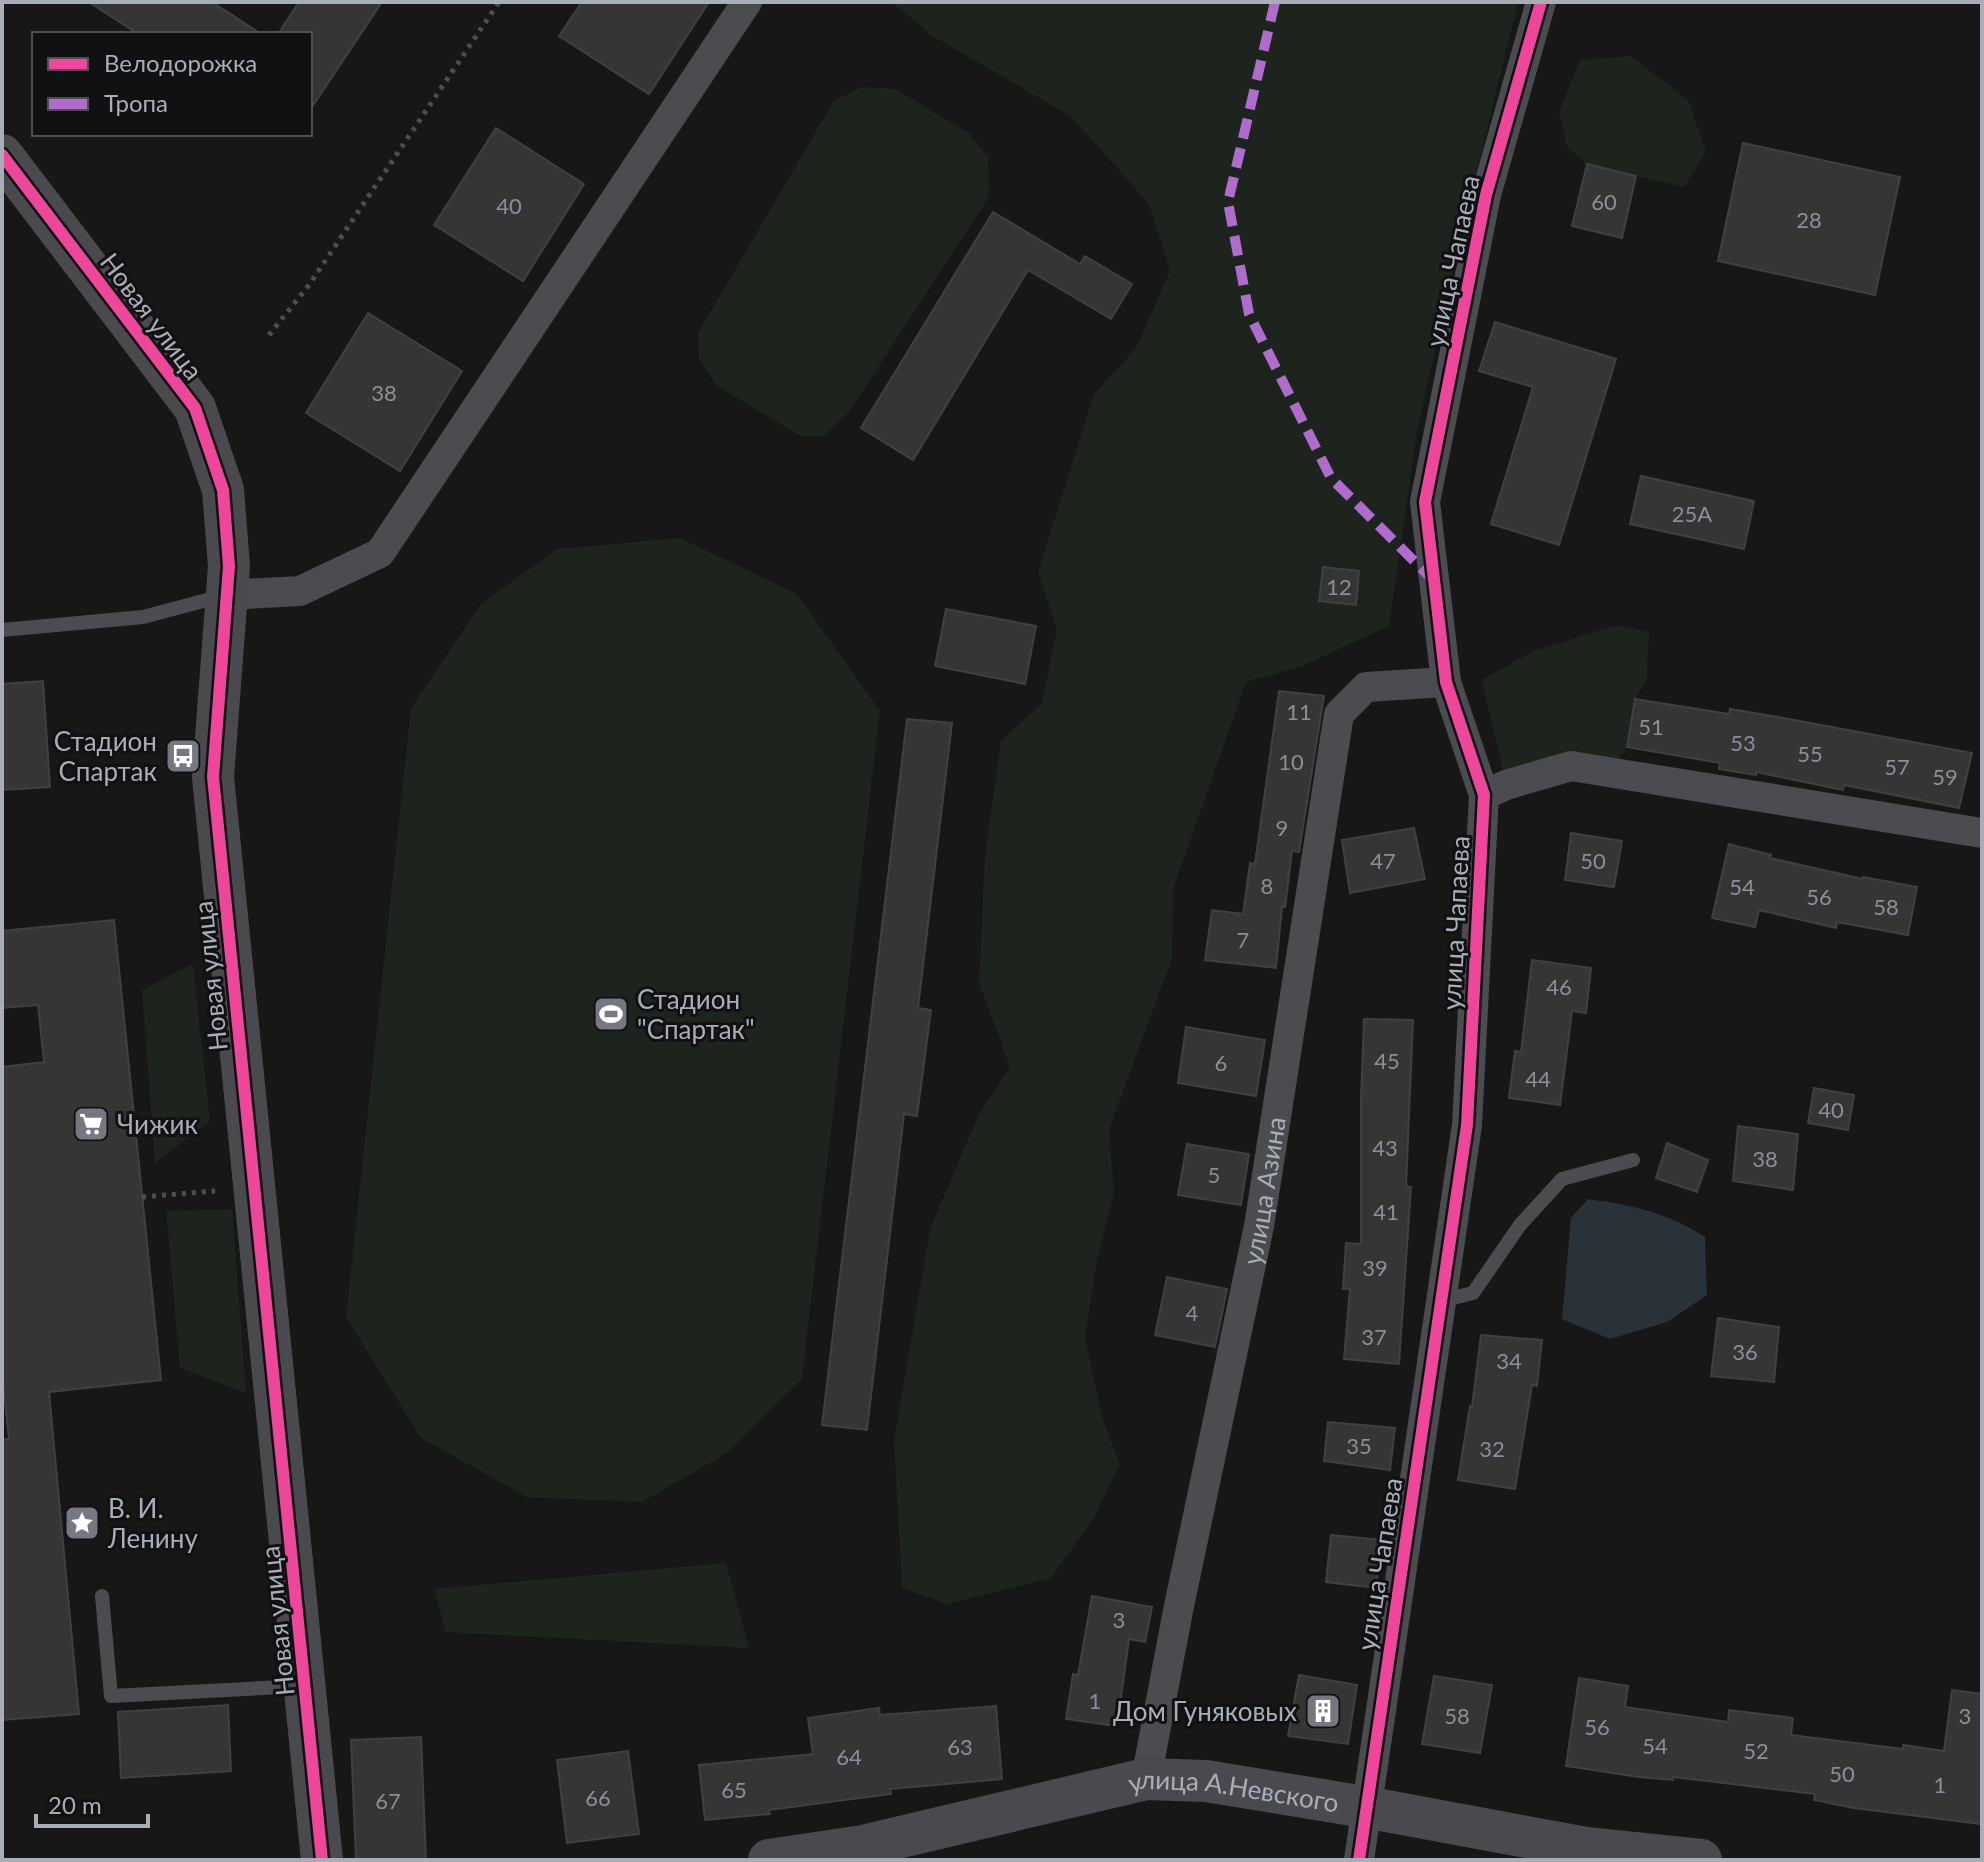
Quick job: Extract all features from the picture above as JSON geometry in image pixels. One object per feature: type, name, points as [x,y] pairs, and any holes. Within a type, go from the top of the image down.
[{"type":"street","points":[[226,595],[300,591],[380,553],[747,2]]},
{"type":"street","name":"улица Чапаева","points":[[1359,1860],[1467,1125],[1484,795],[1446,682],[1425,502],[1486,195],[1541,2]]},
{"type":"street","name":"Новая улица","points":[[2,155],[195,408],[223,490],[229,566],[213,777],[322,1860]]},
{"type":"street","name":"улица Азина","points":[[1146,1779],[1259,1226],[1339,714],[1366,687],[1446,682]]},
{"type":"street","points":[[1484,795],[1506,785],[1571,766],[1982,833]]},
{"type":"street","name":"улица А.Невского","points":[[769,1860],[863,1853],[1146,1779],[1206,1781],[1365,1807],[1587,1854],[1701,1860]]},
{"type":"lane","points":[[2,630],[143,617],[226,595]]},
{"type":"lane","points":[[1440,1302],[1473,1293],[1520,1225],[1562,1179],[1633,1160]]},
{"type":"lane","points":[[102,1596],[111,1696],[306,1685]]},
{"type":"path","points":[[269,335],[309,285],[499,2]]},
{"type":"path","points":[[142,1197],[226,1190]]},
{"type":"shaded area","points":[[892,2],[1518,2],[1417,431],[1389,626],[1302,666],[1246,682],[1173,889],[1172,959],[1109,1129],[1114,1193],[1097,1260],[1085,1337],[1102,1418],[1120,1464],[1094,1518],[1051,1578],[947,1604],[902,1588],[894,1441],[930,1229],[979,1114],[1010,1067],[979,982],[985,856],[1001,740],[1042,704],[1057,629],[1038,572],[1094,394],[1136,348],[1170,271],[1149,204],[1072,117],[931,35]]},
{"type":"shaded area","points":[[1630,56],[1688,100],[1706,152],[1684,187],[1587,164],[1567,147],[1559,112],[1580,60]]},
{"type":"shaded area","points":[[861,87],[895,89],[969,133],[988,157],[989,197],[849,412],[824,436],[800,436],[716,385],[699,359],[698,333],[834,101]]},
{"type":"shaded area","name":"Стадион \"Спартак\"","points":[[680,538],[797,594],[880,711],[802,1379],[727,1453],[642,1502],[527,1497],[421,1438],[346,1317],[411,708],[481,604],[557,549]]},
{"type":"shaded area","points":[[1616,625],[1649,632],[1647,680],[1635,699],[1627,747],[1609,772],[1506,785],[1482,680],[1533,651]]},
{"type":"shaded area","points":[[193,964],[210,1121],[155,1163],[142,990]]},
{"type":"shaded area","points":[[1588,1199],[1649,1211],[1705,1237],[1707,1295],[1667,1322],[1610,1339],[1562,1319],[1571,1218]]},
{"type":"shaded area","points":[[232,1209],[246,1393],[180,1368],[166,1211]]},
{"type":"shaded area","points":[[726,1563],[749,1648],[446,1632],[434,1589]]},
{"type":"building","points":[[89,2],[212,2],[258,32],[135,32]]},
{"type":"building","points":[[299,2],[382,2],[312,107],[312,32],[279,32]]},
{"type":"building","points":[[582,2],[709,2],[649,94],[559,36]]},
{"type":"building","points":[[496,128],[584,184],[523,281],[434,225]]},
{"type":"building","points":[[1743,143],[1900,177],[1875,295],[1718,261]]},
{"type":"building","points":[[1587,164],[1636,176],[1622,238],[1572,226]]},
{"type":"building","points":[[993,212],[1080,264],[1085,256],[1132,284],[1111,319],[1028,270],[913,460],[861,428]]},
{"type":"building","points":[[368,313],[462,371],[400,471],[306,413]]},
{"type":"building","points":[[1495,322],[1616,359],[1559,545],[1491,524],[1533,387],[1479,371]]},
{"type":"building","points":[[1641,476],[1754,501],[1744,549],[1630,524]]},
{"type":"building","points":[[1323,567],[1359,571],[1356,605],[1319,601]]},
{"type":"building","points":[[946,609],[1036,626],[1025,684],[935,666]]},
{"type":"building","points":[[43,681],[50,787],[2,790],[2,684]]},
{"type":"building","points":[[1279,691],[1324,696],[1299,852],[1292,851],[1285,907],[1282,907],[1276,968],[1205,960],[1212,910],[1243,914],[1250,863],[1255,864]]},
{"type":"building","points":[[1635,699],[1729,714],[1730,709],[1972,753],[1959,808],[1844,785],[1843,790],[1756,772],[1756,775],[1719,769],[1720,763],[1627,747]]},
{"type":"building","points":[[907,719],[952,723],[918,1008],[931,1010],[917,1116],[904,1114],[867,1430],[822,1425]]},
{"type":"building","points":[[1414,828],[1425,879],[1350,893],[1342,840]]},
{"type":"building","points":[[1571,833],[1622,841],[1614,887],[1565,880]]},
{"type":"building","points":[[1729,844],[1771,855],[1770,858],[1863,879],[1917,887],[1908,935],[1837,922],[1836,928],[1759,910],[1755,927],[1712,918]]},
{"type":"building","points":[[114,920],[161,1380],[49,1392],[79,1714],[2,1720],[2,1439],[9,1439],[2,1374],[2,1067],[44,1062],[38,1005],[2,1008],[2,931]]},
{"type":"building","points":[[1532,960],[1591,968],[1586,1013],[1572,1011],[1560,1105],[1509,1098],[1515,1051],[1521,1052]]},
{"type":"building","points":[[1364,1019],[1413,1020],[1406,1186],[1411,1187],[1399,1364],[1344,1359],[1350,1289],[1343,1289],[1346,1243],[1361,1244]]},
{"type":"building","points":[[1186,1027],[1265,1040],[1256,1096],[1178,1083]]},
{"type":"building","points":[[1814,1088],[1854,1095],[1848,1130],[1808,1123]]},
{"type":"building","points":[[1738,1126],[1798,1134],[1793,1190],[1733,1181]]},
{"type":"building","points":[[1667,1143],[1708,1160],[1697,1192],[1656,1178]]},
{"type":"building","points":[[1187,1144],[1249,1154],[1241,1205],[1178,1195]]},
{"type":"building","points":[[1167,1277],[1227,1289],[1215,1347],[1155,1335]]},
{"type":"building","points":[[1718,1318],[1779,1327],[1774,1382],[1711,1376]]},
{"type":"building","points":[[1481,1335],[1542,1340],[1537,1386],[1532,1385],[1515,1489],[1458,1480]]},
{"type":"building","points":[[1328,1422],[1395,1428],[1390,1470],[1324,1461]]},
{"type":"building","points":[[1331,1535],[1382,1540],[1376,1588],[1326,1582]]},
{"type":"building","points":[[1092,1596],[1152,1607],[1145,1642],[1129,1639],[1117,1726],[1066,1719],[1073,1674],[1078,1675]]},
{"type":"building","name":"Дом Гуняковых","points":[[1299,1675],[1357,1685],[1348,1744],[1288,1736]]},
{"type":"building","points":[[1434,1676],[1492,1685],[1480,1753],[1422,1744]]},
{"type":"building","points":[[1579,1678],[1628,1686],[1625,1707],[1728,1722],[1729,1710],[1793,1718],[1791,1735],[1944,1751],[1952,1690],[1982,1694],[1982,1824],[1854,1808],[1814,1800],[1815,1794],[1673,1777],[1673,1780],[1639,1777],[1566,1766]]},
{"type":"building","points":[[228,1705],[231,1771],[121,1778],[118,1712]]},
{"type":"building","points":[[996,1706],[1002,1779],[890,1789],[891,1794],[769,1810],[770,1814],[705,1820],[699,1765],[813,1754],[808,1718],[879,1708],[880,1715]]},
{"type":"building","points":[[421,1737],[426,1860],[356,1860],[351,1740]]},
{"type":"building","points":[[628,1751],[639,1834],[567,1843],[557,1760]]},
{"type":"marked path","points":[[1275,2],[1228,202],[1249,314],[1331,478],[1434,581]]},
{"type":"cycle path","points":[[1359,1860],[1467,1125],[1484,795],[1446,682],[1425,502],[1486,195],[1541,2]]},
{"type":"cycle path","points":[[2,155],[195,408],[223,490],[229,566],[213,777],[322,1860]]},
{"type":"place","name":"Стадион Спартак","points":[[183,756]]},
{"type":"place","name":"Стадион \"Спартак\"","points":[[611,1014]]},
{"type":"place","name":"Чижик","points":[[91,1124]]},
{"type":"place","name":"В. И. Ленину","points":[[82,1523]]},
{"type":"place","name":"Дом Гуняковых","points":[[1323,1711]]}]
